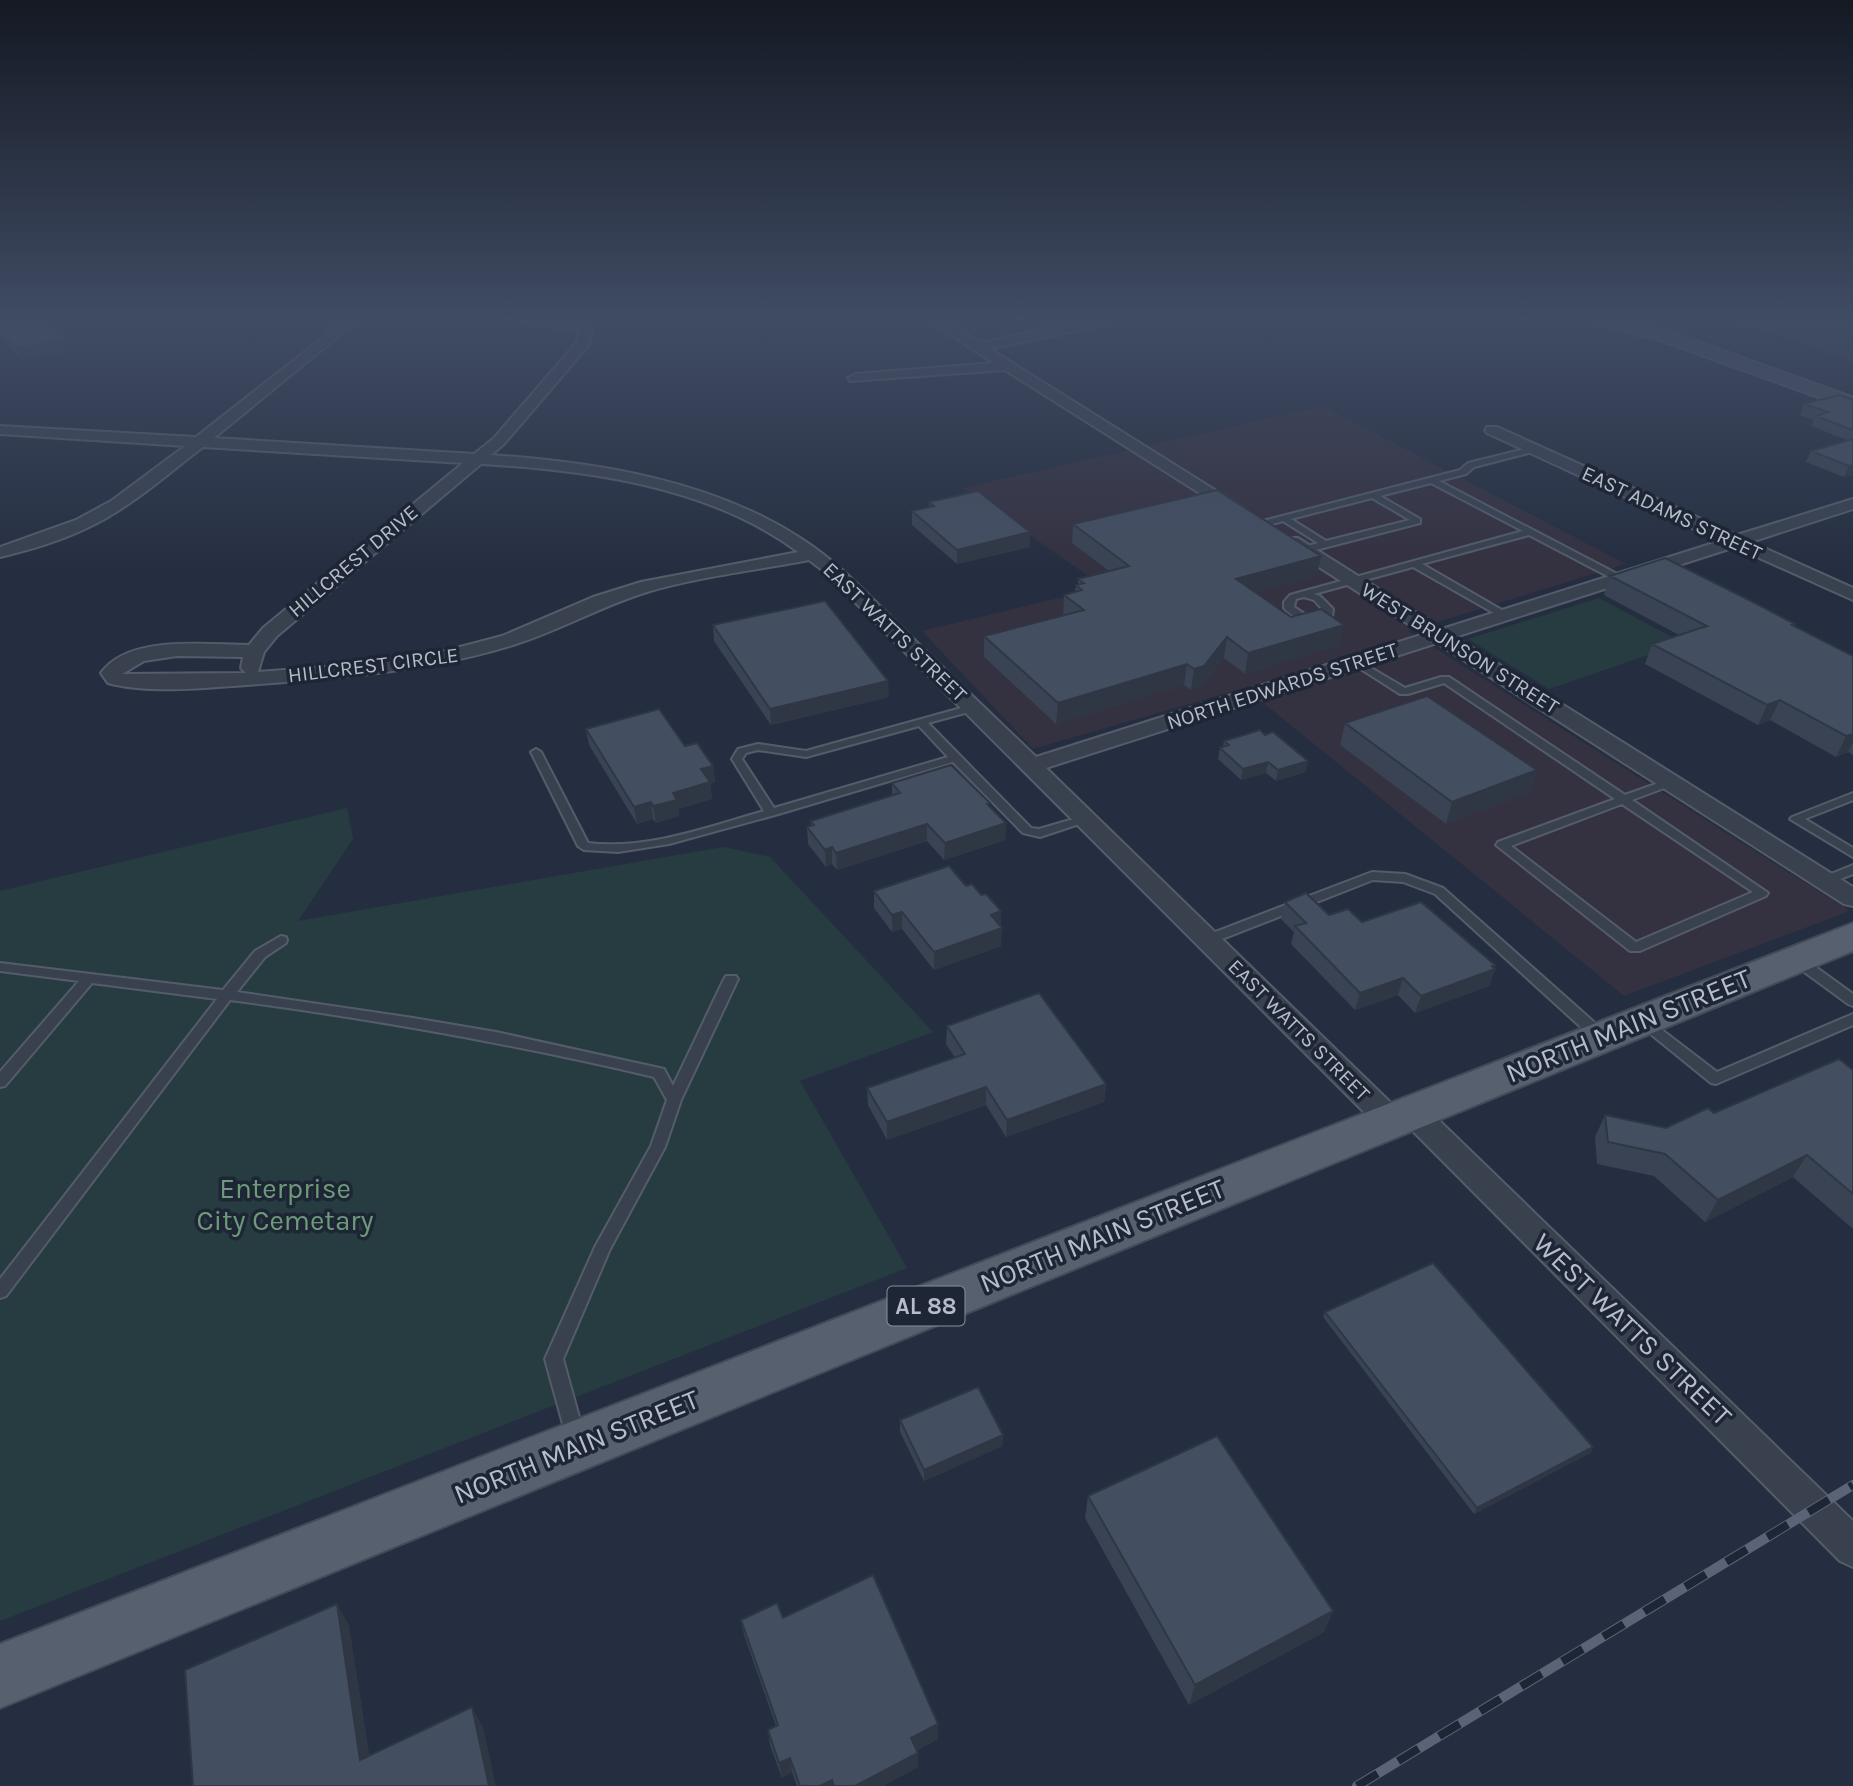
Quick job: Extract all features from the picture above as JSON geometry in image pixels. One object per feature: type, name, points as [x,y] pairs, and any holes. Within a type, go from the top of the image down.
[{"type":"main road","name":"NORTH MAIN STREET","points":[[0,1676],[1853,936]]},
{"type":"street","points":[[0,552],[82,524],[117,504],[248,403]]},
{"type":"street","name":"HILLCREST DRIVE","points":[[254,651],[270,632],[301,604],[499,441],[531,403]]},
{"type":"street","name":"WEST BRUNSON STREET","points":[[1068,403],[1441,635],[1853,898]]},
{"type":"street","name":"EAST WATTS STREET","points":[[0,430],[479,458],[586,470],[698,496],[765,522],[814,554],[847,581],[1207,940],[1400,1115]]},
{"type":"street","name":"EAST ADAMS STREET","points":[[1492,430],[1853,595]]},
{"type":"street","name":"NORTH EDWARDS STREET","points":[[1031,766],[1853,504]]},
{"type":"street","name":"HILLCREST CIRCLE","points":[[254,651],[155,652],[127,658],[111,673],[115,679],[126,682],[250,679],[387,666],[472,652],[509,640],[600,601],[647,586],[814,554]]},
{"type":"street","points":[[250,679],[254,651]]},
{"type":"street","name":"WEST WATTS STREET","points":[[1400,1115],[1853,1548]]},
{"type":"lane","points":[[1262,524],[1463,472],[1471,465],[1533,449]]},
{"type":"lane","points":[[1432,480],[1618,578]]},
{"type":"lane","points":[[1304,550],[1417,521],[1372,495]]},
{"type":"lane","points":[[1284,518],[1325,544]]},
{"type":"lane","points":[[1305,594],[1530,532]]},
{"type":"lane","points":[[1415,564],[1504,615]]},
{"type":"lane","points":[[1356,662],[1404,692],[1445,679],[1624,799],[1762,893],[1635,948],[1502,845],[1624,799],[1671,782]]},
{"type":"lane","points":[[771,813],[737,759],[742,751],[758,747],[806,754],[972,708]]},
{"type":"lane","points":[[921,722],[1027,831],[1040,833],[1084,819]]},
{"type":"lane","points":[[536,752],[584,846],[606,850],[665,841],[771,813],[955,758]]},
{"type":"lane","points":[[1853,796],[1796,819],[1853,853]]},
{"type":"lane","points":[[1825,881],[1853,869]]},
{"type":"lane","points":[[1207,940],[1372,876],[1405,878],[1439,891],[1621,1028],[1716,1079],[1853,1019]]},
{"type":"lane","points":[[0,1291],[227,995],[260,954],[281,940]]},
{"type":"lane","points":[[1795,959],[1853,1001]]},
{"type":"lane","points":[[0,967],[351,1010],[554,1047],[659,1073],[674,1100]]},
{"type":"lane","points":[[0,1082],[89,978]]},
{"type":"lane","points":[[578,1446],[554,1359],[603,1247],[658,1147],[674,1100],[731,979]]},
{"type":"shaded area","points":[[1323,406],[1626,564],[1408,631],[1850,911],[1624,996],[1245,688],[1033,749],[922,631],[1104,587],[963,488]]},
{"type":"green space","points":[[1599,598],[1683,643],[1549,689],[1468,639]]},
{"type":"green space","name":"Enterprise City Cemetary","points":[[347,808],[353,839],[298,921],[723,847],[770,857],[933,1032],[800,1081],[907,1268],[0,1621],[0,891]]},
{"type":"building","points":[[1853,403],[1853,430],[1816,416],[1828,412],[1804,404]]},
{"type":"building","points":[[1853,439],[1853,465],[1849,466],[1811,451]]},
{"type":"building","points":[[1217,490],[1321,556],[1236,579],[1291,617],[1321,609],[1344,625],[1248,653],[1227,637],[1204,666],[1194,669],[1187,664],[1058,703],[984,636],[1084,610],[1064,595],[1082,590],[1076,585],[1084,583],[1078,579],[1129,566],[1073,524]]},
{"type":"building","points":[[978,491],[1030,532],[957,550],[912,511],[934,506],[929,502]]},
{"type":"building","points":[[1665,558],[1853,656],[1853,734],[1846,736],[1780,700],[1767,705],[1652,644],[1707,626],[1610,576]]},
{"type":"building","points":[[825,601],[888,681],[770,709],[713,625]]},
{"type":"building","points":[[1427,696],[1537,770],[1452,802],[1345,723]]},
{"type":"building","points":[[659,709],[685,746],[697,743],[713,766],[701,769],[710,782],[673,793],[677,800],[653,806],[651,802],[634,807],[586,729]]},
{"type":"building","points":[[1260,730],[1265,735],[1273,732],[1308,761],[1278,770],[1268,762],[1243,769],[1220,748],[1229,745],[1224,741]]},
{"type":"building","points":[[951,765],[990,803],[987,804],[1006,823],[945,843],[927,824],[836,853],[832,847],[825,850],[807,827],[814,825],[811,821],[900,793],[892,783]]},
{"type":"building","points":[[949,866],[966,886],[972,884],[981,895],[986,894],[1001,911],[991,915],[1002,928],[934,952],[902,912],[892,915],[874,891]]},
{"type":"building","points":[[1306,893],[1329,915],[1348,909],[1362,922],[1421,902],[1495,965],[1492,966],[1495,969],[1421,996],[1403,978],[1360,993],[1295,926],[1306,923],[1285,902]]},
{"type":"building","points":[[1039,993],[1106,1084],[1007,1120],[986,1087],[887,1122],[867,1088],[965,1054],[947,1026]]},
{"type":"building","points":[[1839,1059],[1853,1070],[1853,1194],[1807,1155],[1718,1200],[1665,1154],[1608,1142],[1605,1115],[1666,1128],[1708,1108],[1714,1113]]},
{"type":"building","points":[[1433,1263],[1593,1447],[1477,1508],[1325,1312]]},
{"type":"building","points":[[978,1387],[1003,1435],[924,1470],[900,1420]]},
{"type":"building","points":[[1217,1436],[1333,1611],[1195,1685],[1088,1496]]},
{"type":"building","points":[[873,1575],[938,1724],[911,1738],[918,1753],[855,1786],[834,1786],[832,1780],[820,1786],[800,1786],[790,1758],[779,1763],[768,1730],[778,1725],[741,1620],[777,1603],[783,1618]]},
{"type":"building","points":[[337,1604],[360,1760],[472,1707],[489,1786],[193,1786],[185,1670]]},
{"type":"railway","points":[[1357,1786],[1853,1485]]}]
